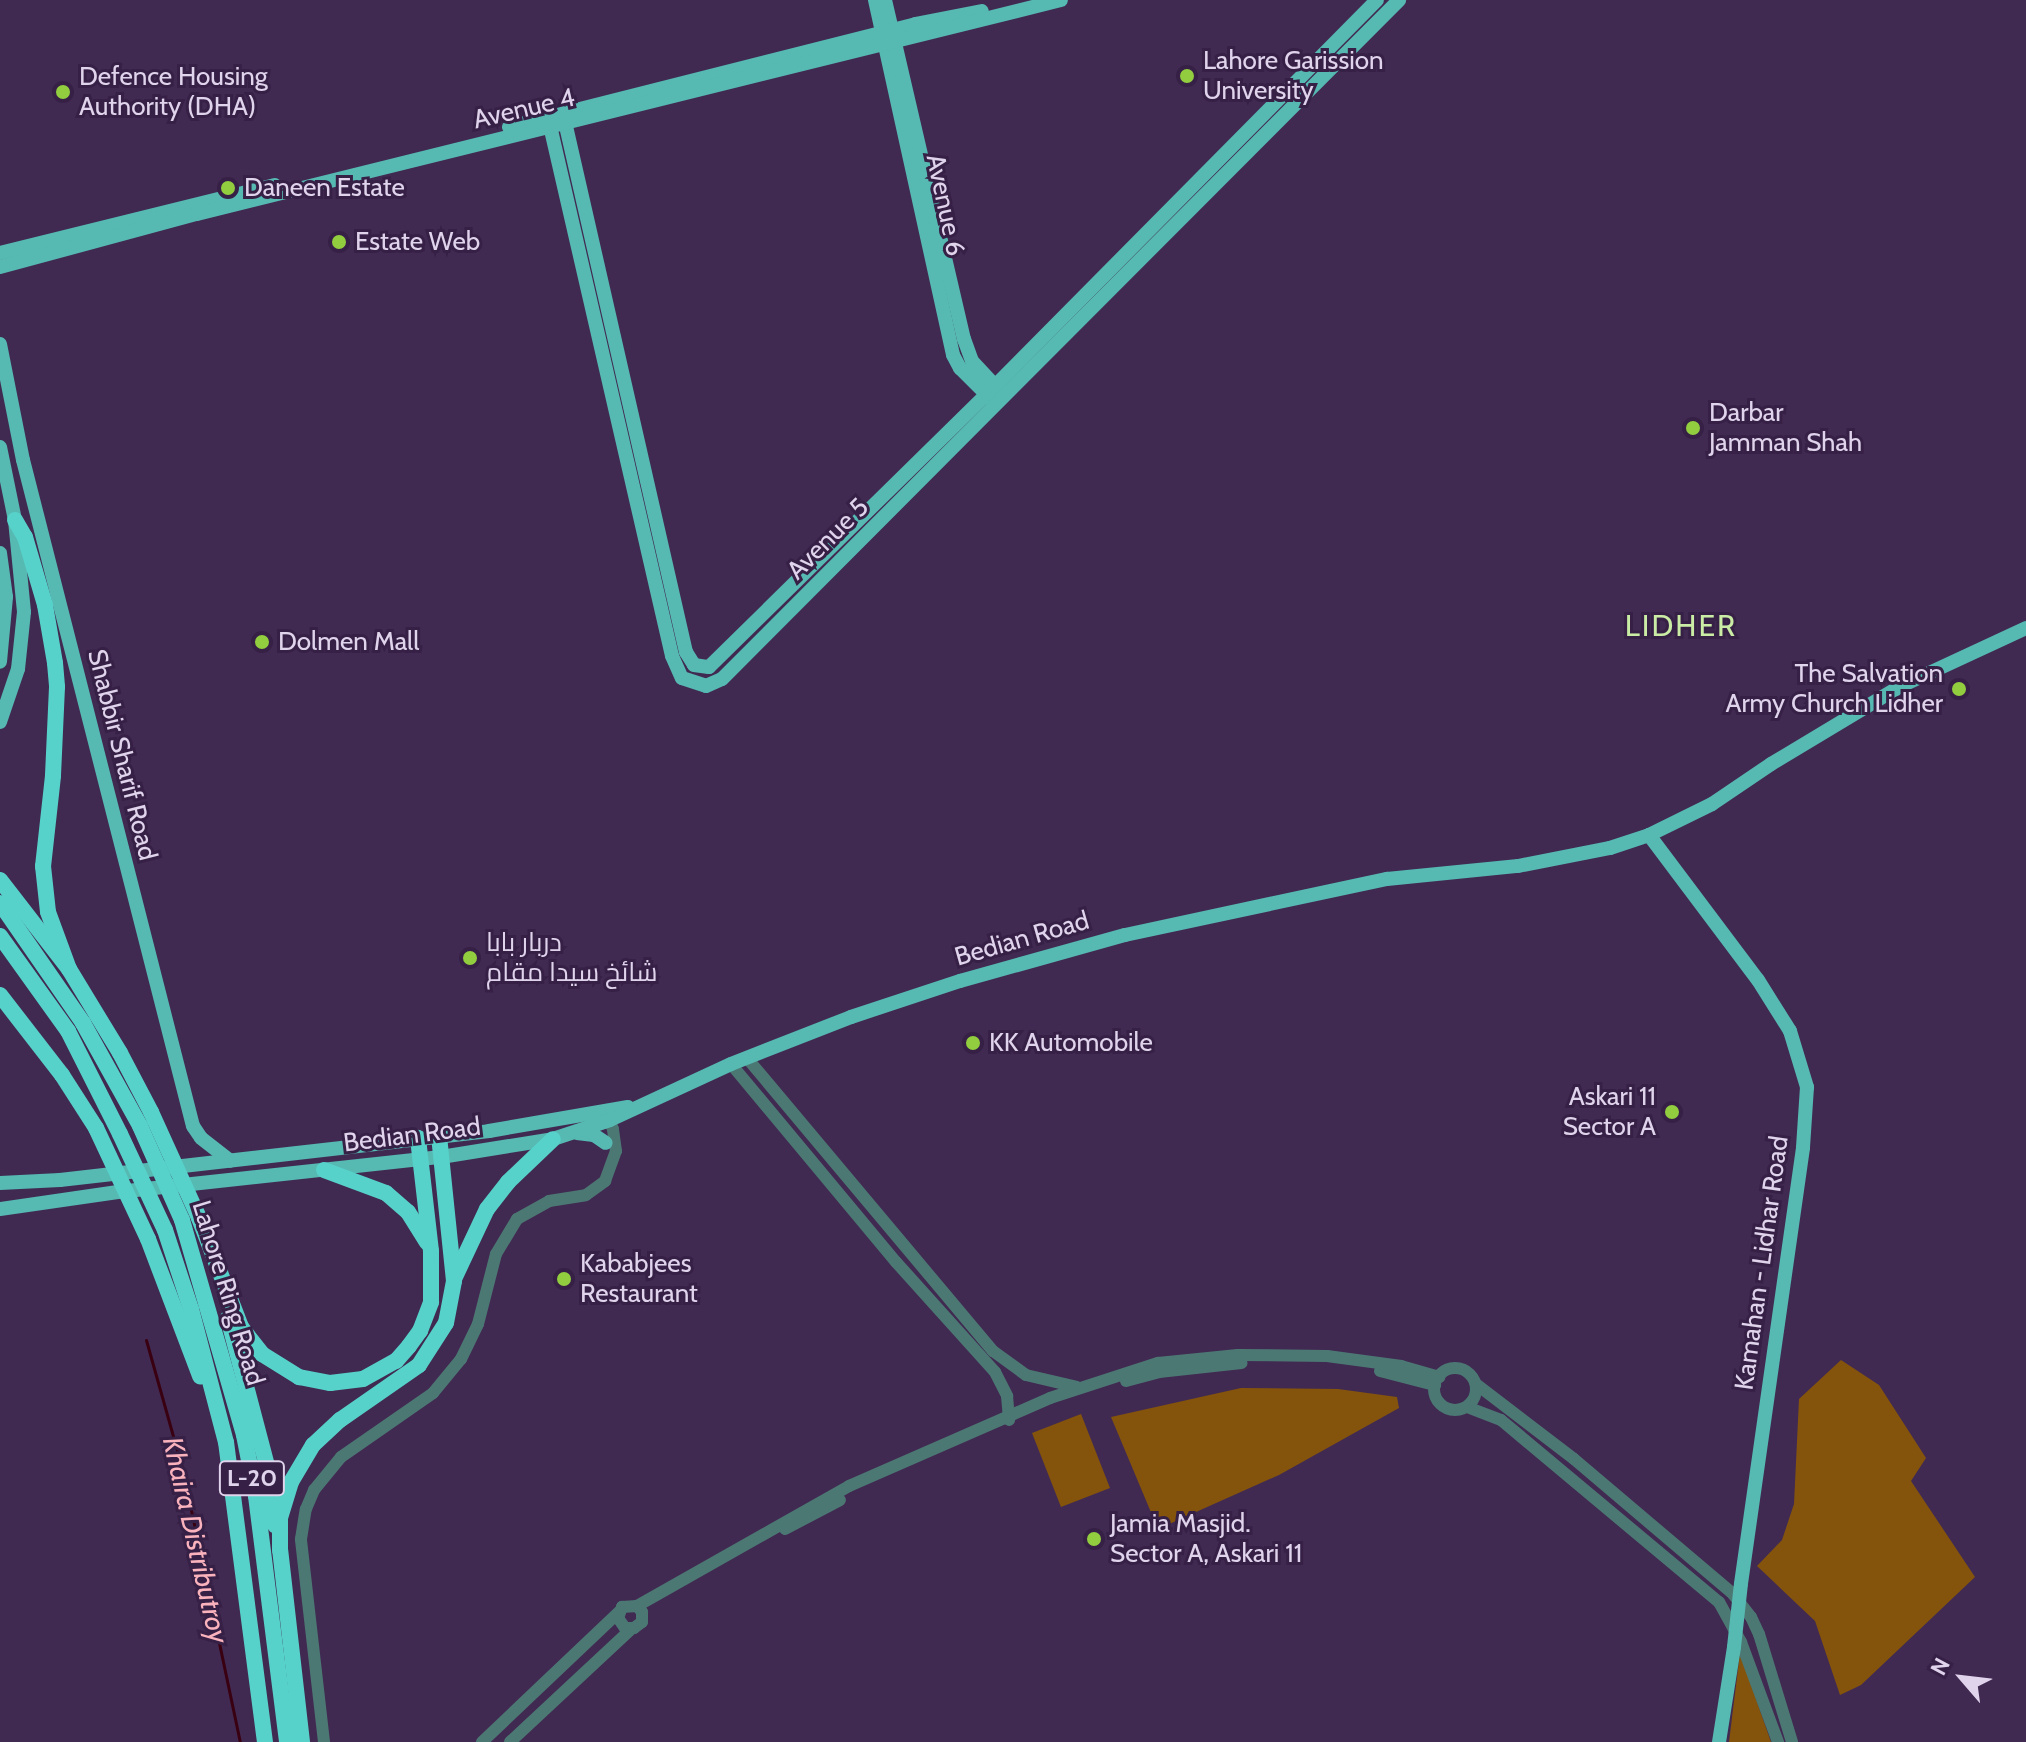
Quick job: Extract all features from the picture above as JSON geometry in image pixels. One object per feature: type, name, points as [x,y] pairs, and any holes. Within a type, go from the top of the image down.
[{"type":"highway","points":[[15,520],[25,537],[45,605],[57,687],[43,866],[48,912],[69,969]]},
{"type":"highway","points":[[19,550],[35,594],[55,718]]},
{"type":"highway","points":[[0,880],[69,969],[120,1053],[151,1112],[190,1219],[219,1273],[241,1327],[262,1354],[299,1377],[330,1383],[372,1375],[396,1361],[420,1331],[431,1302],[431,1251],[418,1138]]},
{"type":"highway","name":"Lahore Ring Road","points":[[0,903],[83,1023],[190,1219],[244,1435],[256,1496],[287,1742]]},
{"type":"highway","name":"Lahore Ring Road","points":[[0,936],[68,1031],[165,1230],[221,1421],[236,1501],[265,1742]]},
{"type":"highway","points":[[0,995],[21,1019],[96,1128],[148,1239],[197,1370],[221,1421]]},
{"type":"highway","points":[[0,1008],[21,1019]]},
{"type":"highway","points":[[439,1137],[454,1281]]},
{"type":"highway","points":[[280,1550],[284,1500],[313,1445],[340,1420],[419,1365],[446,1323],[454,1281],[487,1209],[553,1139]]},
{"type":"highway","points":[[324,1170],[386,1193],[408,1212],[431,1251]]},
{"type":"highway","points":[[219,1273],[267,1466],[302,1742]]},
{"type":"main road","name":"Avenue 4","points":[[923,29],[1026,0]]},
{"type":"main road","name":"Avenue 4","points":[[4,256],[856,50],[888,37],[1061,0]]},
{"type":"main road","name":"Avenue 5","points":[[557,121],[672,656],[677,671],[687,682],[706,686],[722,679],[1377,0]]},
{"type":"main road","name":"Avenue 5","points":[[996,395],[1399,0]]},
{"type":"main road","points":[[877,4],[923,29],[896,73],[856,50],[877,4]]},
{"type":"main road","name":"Avenue 6","points":[[877,4],[896,73],[953,355],[960,368],[996,395]]},
{"type":"main road","points":[[0,276],[4,256]]},
{"type":"main road","name":"Shabbir Sharif Road","points":[[0,344],[23,460],[193,1126],[201,1138],[230,1161]]},
{"type":"main road","points":[[0,447],[15,520],[24,612],[11,696],[0,722]]},
{"type":"main road","points":[[0,553],[6,597],[0,662]]},
{"type":"main road","name":"Bedian Road","points":[[0,1209],[118,1192],[441,1157],[553,1139],[571,1134],[602,1116],[644,1105],[731,1064],[960,981],[1125,935],[1387,879],[1575,856],[1649,835],[1712,804],[1771,764],[1899,687],[2026,628]]},
{"type":"main road","name":"Kamahan - Lidhar Road","points":[[1649,835],[1721,929],[1782,1018],[1800,1053],[1807,1087],[1803,1148],[1719,1742]]},
{"type":"main road","points":[[0,1183],[60,1180],[602,1116]]},
{"type":"main road","points":[[571,1134],[594,1135],[606,1143]]},
{"type":"street","points":[[747,1058],[902,1242],[988,1355],[1004,1388],[1009,1419]]},
{"type":"street","points":[[731,1064],[889,1253],[988,1355],[1050,1383],[1080,1387]]},
{"type":"street","points":[[602,1116],[606,1143],[613,1161]]},
{"type":"street","points":[[324,1742],[301,1539],[306,1509],[314,1490],[341,1457],[433,1393],[461,1359],[478,1324],[496,1254],[517,1219],[549,1201],[595,1191],[608,1177],[615,1142],[602,1116]]},
{"type":"street","points":[[842,1195],[854,1183]]},
{"type":"street","points":[[889,1253],[902,1242]]},
{"type":"street","points":[[482,1742],[627,1605],[640,1609],[806,1508],[1080,1387],[1158,1363],[1238,1355],[1341,1358],[1401,1366],[1437,1381]]},
{"type":"street","points":[[1048,1402],[1159,1372],[1240,1363],[1291,1362],[1365,1368],[1437,1381]]},
{"type":"street","points":[[1476,1384],[1475,1397],[1467,1407],[1456,1411],[1445,1408],[1436,1399],[1437,1381],[1449,1369],[1461,1369],[1574,1459],[1733,1594],[1751,1617],[1759,1634],[1792,1742]]},
{"type":"street","points":[[1048,1402],[1050,1383]]},
{"type":"street","points":[[1467,1407],[1501,1420],[1719,1602],[1741,1642],[1778,1742]]},
{"type":"street","points":[[510,1742],[631,1629],[640,1625],[640,1609]]},
{"type":"street","points":[[619,1612],[620,1624],[631,1629]]},
{"type":"shaded area","points":[[1841,1360],[1879,1385],[1926,1458],[1911,1481],[1975,1577],[1861,1685],[1840,1695],[1815,1621],[1757,1566],[1782,1540],[1794,1504],[1799,1399]]},
{"type":"shaded area","points":[[1241,1388],[1338,1389],[1397,1397],[1399,1408],[1279,1475],[1158,1529],[1111,1417]]},
{"type":"shaded area","points":[[1081,1414],[1110,1488],[1061,1507],[1032,1433]]},
{"type":"shaded area","points":[[1740,1653],[1771,1742],[1729,1742]]},
{"type":"waterway","name":"Khaira Distributroy","points":[[146,1340],[183,1472],[240,1742]]},
{"type":"place","name":"Lahore Garission University","points":[[1187,76]]},
{"type":"place","name":"Defence Housing Authority (DHA)","points":[[63,92]]},
{"type":"place","name":"Daneen Estate","points":[[228,188]]},
{"type":"place","name":"Estate Web","points":[[339,242]]},
{"type":"place","name":"Darbar Jamman Shah","points":[[1693,428]]},
{"type":"place","name":"Dolmen Mall","points":[[262,642]]},
{"type":"place","name":"The Salvation Army Church Lidher","points":[[1959,689]]},
{"type":"place","name":"دربار بابا شائخ سیدا مقام","points":[[470,958]]},
{"type":"place","name":"KK Automobile","points":[[973,1043]]},
{"type":"place","name":"Askari 11 Sector A","points":[[1672,1112]]},
{"type":"place","name":"Kababjees Restaurant","points":[[564,1279]]},
{"type":"place","name":"Jamia Masjid. Sector A, Askari 11","points":[[1094,1539]]},
{"type":"district","name":"LIDHER","points":[[1681,626]]}]
